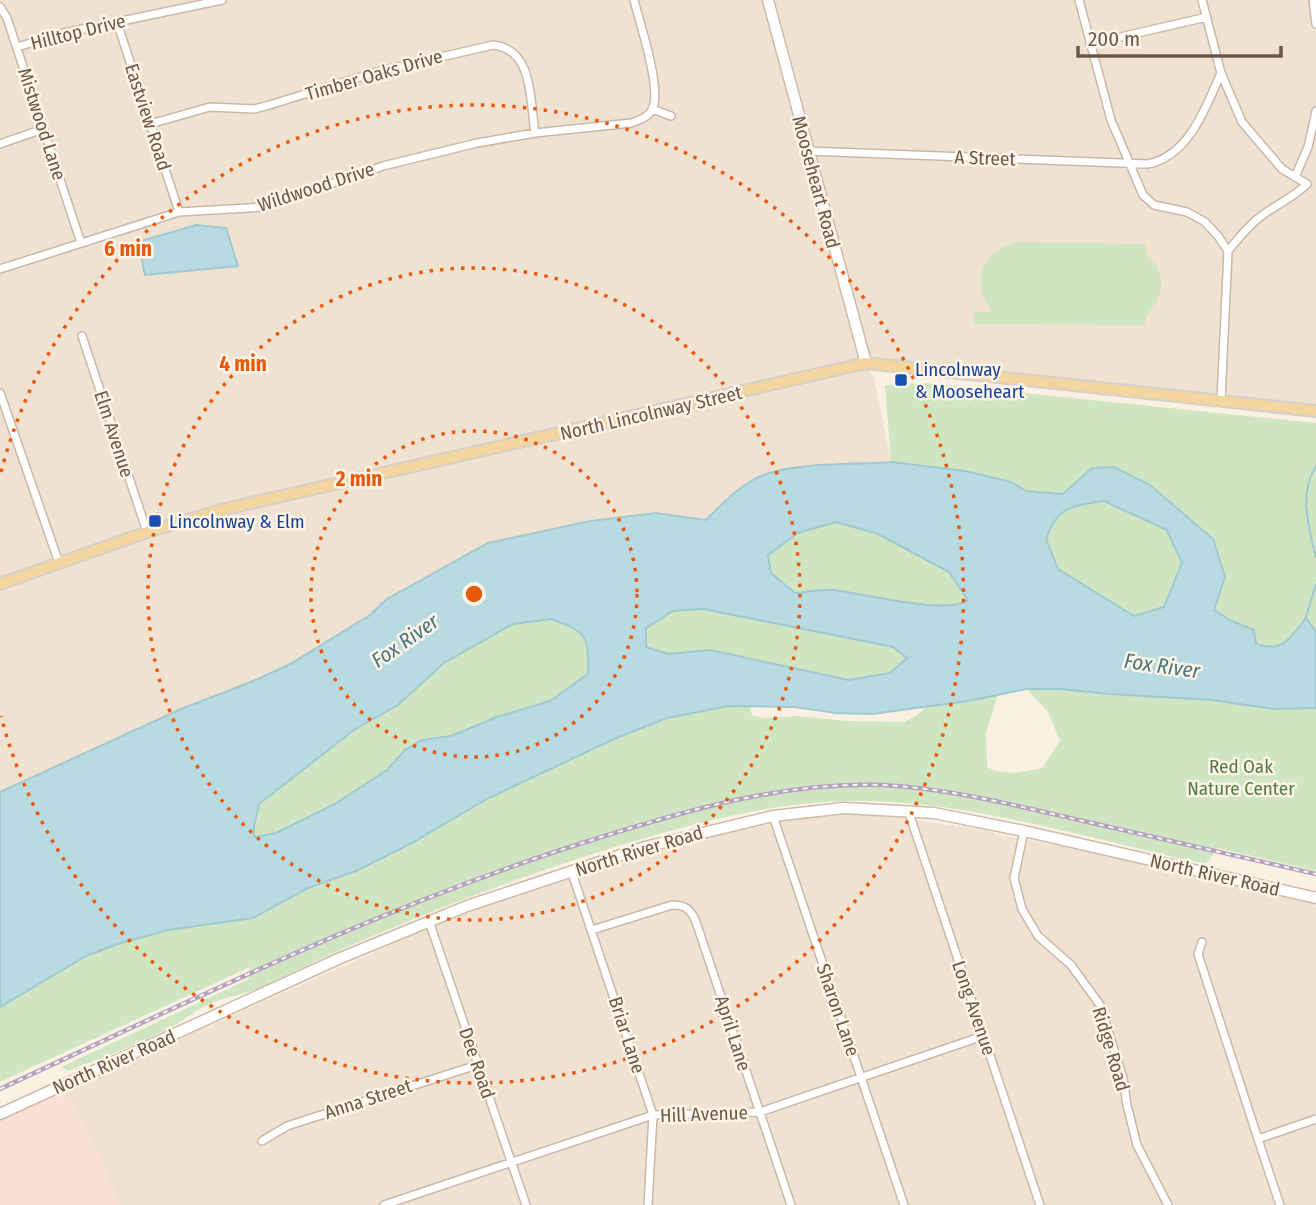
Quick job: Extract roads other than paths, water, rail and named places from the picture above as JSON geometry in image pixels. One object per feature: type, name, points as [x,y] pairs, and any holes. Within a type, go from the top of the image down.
[{"type":"main road","name":"Mooseheart Road","points":[[768,0],[866,363]]},
{"type":"main road","name":"North Lincolnway Street","points":[[0,584],[225,509],[866,363],[1316,411]]},
{"type":"main road","name":"North River Road","points":[[0,1114],[338,959],[429,921],[572,870],[696,833],[773,816],[844,808],[908,810],[959,817],[1316,898]]},
{"type":"street","name":"Hilltop Drive","points":[[17,47],[64,33],[222,0]]},
{"type":"street","points":[[634,0],[656,93],[652,109],[671,116]]},
{"type":"street","points":[[1079,0],[1111,120],[1143,195],[1154,205],[1187,212],[1205,222],[1228,251]]},
{"type":"street","points":[[1202,0],[1221,73],[1241,122],[1282,169],[1307,184],[1316,183]]},
{"type":"street","points":[[1313,0],[1316,24]]},
{"type":"street","name":"Mistwood Lane","points":[[0,6],[17,47],[81,243]]},
{"type":"street","points":[[1090,44],[1207,17]]},
{"type":"street","name":"Eastview Road","points":[[117,22],[179,212]]},
{"type":"street","name":"Timber Oaks Drive","points":[[150,124],[209,107],[266,106],[380,71],[493,45],[504,46],[521,60],[526,71],[535,133]]},
{"type":"street","name":"A Street","points":[[808,151],[1148,164],[1161,162],[1187,139],[1203,113],[1221,73]]},
{"type":"street","name":"Wildwood Drive","points":[[0,269],[179,212],[263,207],[383,166],[535,133],[631,123],[645,118],[652,109]]},
{"type":"street","points":[[1295,177],[1308,147],[1316,111]]},
{"type":"street","points":[[0,144],[43,129]]},
{"type":"street","points":[[1221,401],[1228,251],[1244,231],[1307,184]]},
{"type":"street","name":"Elm Avenue","points":[[82,336],[147,533]]},
{"type":"street","points":[[0,393],[59,564]]},
{"type":"street","name":"Long Avenue","points":[[908,810],[1040,1205]]},
{"type":"street","name":"Sharon Lane","points":[[773,816],[904,1205]]},
{"type":"street","name":"Ridge Road","points":[[1024,831],[1014,878],[1023,909],[1038,936],[1071,965],[1100,1005],[1118,1056],[1137,1145],[1168,1205]]},
{"type":"street","name":"Briar Lane","points":[[572,870],[653,1115],[648,1205]]},
{"type":"street","name":"April Lane","points":[[592,930],[672,905],[682,905],[690,909],[791,1205]]},
{"type":"street","name":"Dee Road","points":[[429,921],[526,1205]]},
{"type":"street","points":[[1202,942],[1198,954],[1280,1205]]},
{"type":"street","name":"Hill Avenue","points":[[384,1205],[653,1115],[760,1112],[983,1036]]},
{"type":"street","name":"Anna Street","points":[[262,1141],[287,1126],[477,1065]]},
{"type":"street","points":[[1258,1139],[1316,1119]]},
{"type":"water","points":[[196,225],[226,228],[238,266],[145,275],[138,242]]},
{"type":"water","name":"Fox River","points":[[891,462],[965,471],[1011,482],[1026,491],[1063,494],[1092,468],[1114,467],[1150,485],[1213,539],[1225,577],[1214,610],[1254,630],[1256,644],[1273,647],[1286,642],[1306,618],[1316,632],[1316,708],[1274,709],[1212,700],[1027,689],[968,701],[872,714],[836,713],[795,707],[728,706],[667,718],[614,739],[487,799],[410,844],[356,871],[308,888],[253,918],[168,930],[118,944],[86,956],[0,1007],[0,792],[181,709],[292,663],[370,615],[387,599],[488,543],[590,521],[656,513],[706,520],[732,495],[761,476],[807,466]],"holes":[[[1104,501],[1167,530],[1182,563],[1164,607],[1134,616],[1058,569],[1046,539],[1055,520],[1075,507]],[[836,522],[878,534],[949,572],[968,600],[942,606],[833,590],[795,593],[771,573],[768,555],[798,533]],[[703,609],[893,647],[907,658],[890,673],[848,680],[710,650],[668,654],[646,647],[646,628],[673,611]],[[551,619],[579,632],[588,651],[588,674],[550,701],[497,717],[451,736],[422,740],[405,750],[387,770],[333,805],[276,833],[254,837],[259,804],[354,730],[398,705],[444,663],[513,624]]]},
{"type":"waterway","points":[[1316,466],[1307,488],[1306,500],[1316,558]]},
{"type":"waterway","points":[[1305,620],[1316,584]]},
{"type":"railway","points":[[0,1089],[294,954],[443,892],[518,864],[630,828],[701,808],[772,793],[844,785],[881,785],[956,793],[1316,874]]},
{"type":"place","name":"Lincolnway & Mooseheart","points":[[901,380]]},
{"type":"place","name":"Lincolnway & Elm","points":[[155,521]]},
{"type":"park label","name":"Red Oak Nature Center","points":[[1241,777]]}]
